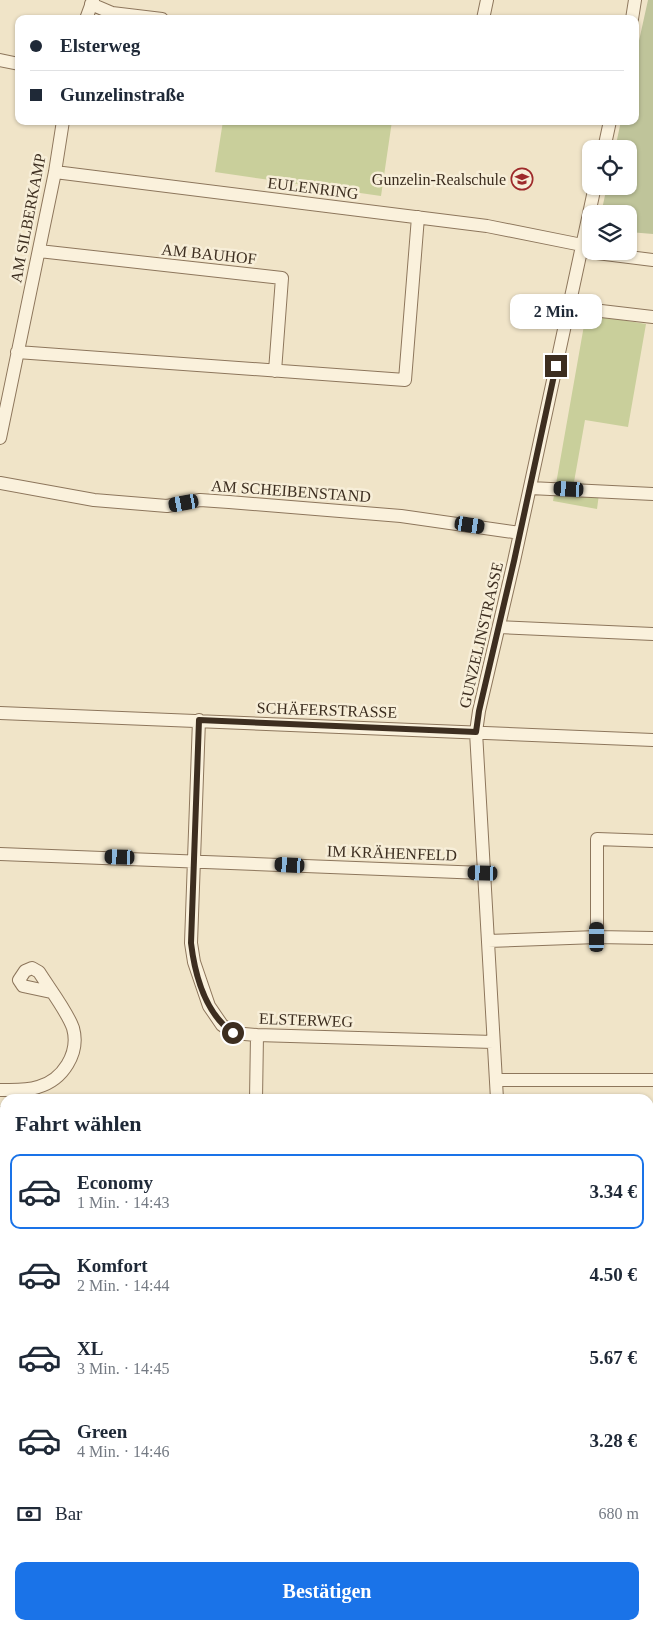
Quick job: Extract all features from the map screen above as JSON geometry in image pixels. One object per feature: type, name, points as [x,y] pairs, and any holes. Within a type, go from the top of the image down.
[{"type":"street","points":[[484,15],[487,0]]},
{"type":"street","points":[[633,15],[635,0]]},
{"type":"street","points":[[87,15],[92,2],[112,13],[129,15]]},
{"type":"street","points":[[0,60],[15,63]]},
{"type":"street","name":"AM SILBERKAMP","points":[[0,438],[55,172],[62,125]]},
{"type":"street","points":[[606,140],[609,125]]},
{"type":"street","name":"EULENRING","points":[[55,172],[487,226],[582,245]]},
{"type":"street","points":[[17,352],[405,380],[418,218]]},
{"type":"street","name":"GUNZELINSTRASSE","points":[[497,1094],[476,732],[479,711],[530,488],[582,245]]},
{"type":"street","name":"AM BAUHOF","points":[[39,251],[282,278],[275,371]]},
{"type":"street","name":"EULENRING","points":[[637,258],[653,260]]},
{"type":"street","points":[[568,307],[653,318]]},
{"type":"street","name":"AM SCHEIBENSTAND","points":[[0,484],[94,500],[167,506],[200,500],[230,502],[401,516],[520,533]]},
{"type":"street","points":[[530,488],[653,494]]},
{"type":"street","points":[[499,627],[653,634]]},
{"type":"street","name":"SCHÄFERSTRASSE","points":[[0,713],[653,740]]},
{"type":"street","name":"ELSTERWEG","points":[[199,720],[191,943],[199,981],[209,1006],[222,1025],[233,1033],[256,1035],[494,1042]]},
{"type":"street","points":[[597,937],[597,839],[653,841]]},
{"type":"street","name":"IM KRÄHENFELD","points":[[0,854],[194,860],[483,873]]},
{"type":"street","points":[[488,941],[597,937],[653,938]]},
{"type":"street","points":[[0,1090],[30,1089],[49,1083],[61,1074],[72,1056],[75,1041],[72,1026],[51,992]]},
{"type":"street","points":[[256,1035],[256,1094]]},
{"type":"street","points":[[496,1080],[653,1080]]},
{"type":"green space","points":[[648,0],[653,0],[653,234],[637,233],[637,205],[603,205],[605,195],[637,195],[637,140],[617,140],[620,125],[639,125],[639,41]]},
{"type":"green space","points":[[222,125],[391,125],[381,196],[215,172]]},
{"type":"green space","points":[[586,314],[646,324],[628,427],[585,420],[574,482],[600,487],[597,509],[553,501]]},
{"type":"place","name":"Gunzelin-Realschule","points":[[522,179]]},
{"type":"route","points":[[233,1033],[222,1025],[209,1006],[199,981],[191,943],[199,720],[476,732],[479,711],[556,366]]}]
